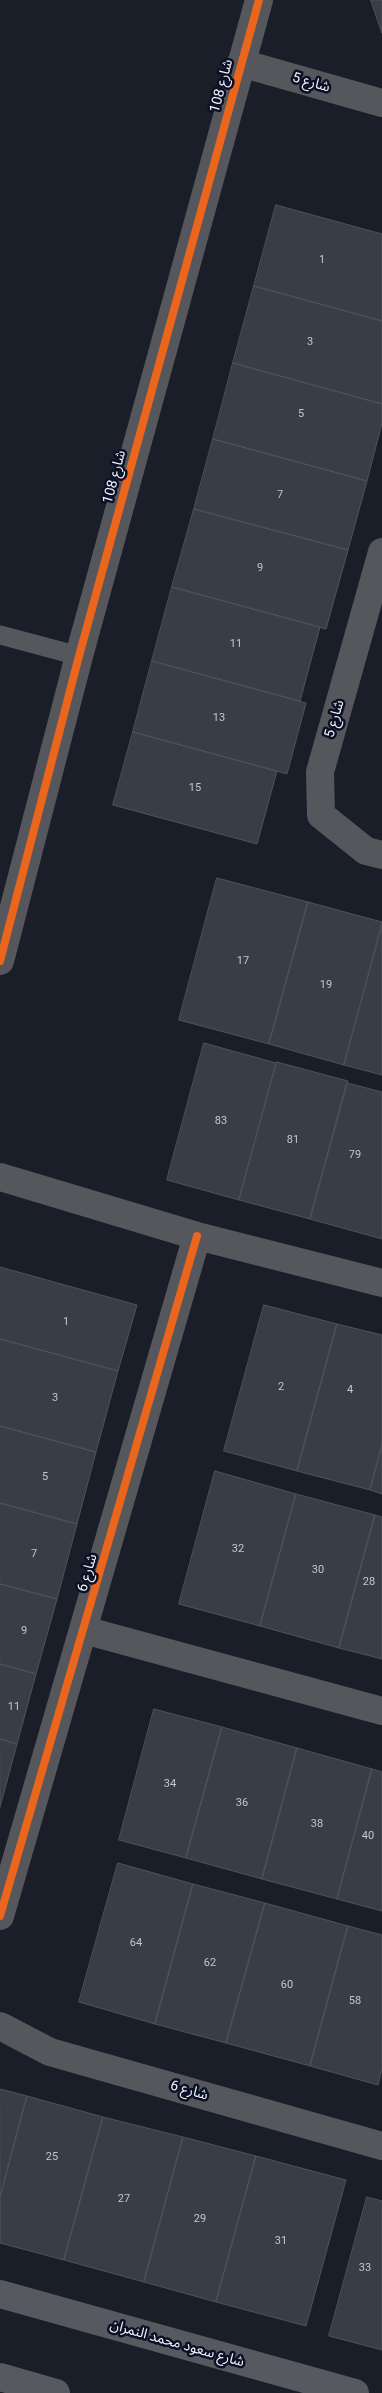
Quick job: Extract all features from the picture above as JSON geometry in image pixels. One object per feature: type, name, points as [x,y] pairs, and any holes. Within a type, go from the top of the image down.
[{"type":"street","name":"شارع 108","points":[[0,961],[80,656],[259,0]]},
{"type":"street","name":"شارع 5","points":[[241,63],[382,103]]},
{"type":"street","name":"شارع 5","points":[[382,552],[320,772],[321,815],[366,851],[382,856]]},
{"type":"street","points":[[0,1177],[197,1236],[382,1283]]},
{"type":"street","name":"شارع 6","points":[[0,1916],[197,1236]]},
{"type":"street","points":[[84,1630],[382,1711]]},
{"type":"street","name":"شارع 6","points":[[0,2026],[50,2052],[382,2146]]},
{"type":"street","name":"شارع سعود محمد النمران","points":[[0,2294],[355,2393]]},
{"type":"street","points":[[0,2377],[56,2393]]},
{"type":"lane","points":[[0,635],[80,656]]},
{"type":"building","points":[[371,0],[382,0],[382,33]]},
{"type":"building","points":[[276,205],[382,234],[382,321],[254,286]]},
{"type":"building","points":[[254,286],[382,321],[382,404],[233,363]]},
{"type":"building","points":[[233,363],[382,404],[382,423],[367,481],[213,439]]},
{"type":"building","points":[[213,439],[367,481],[348,550],[194,509]]},
{"type":"building","points":[[194,509],[348,550],[326,629],[172,587]]},
{"type":"building","points":[[172,587],[320,627],[300,701],[152,661]]},
{"type":"building","points":[[152,661],[306,703],[287,774],[133,732]]},
{"type":"building","points":[[133,732],[277,771],[257,844],[113,805]]},
{"type":"building","points":[[217,878],[308,902],[269,1044],[179,1020]]},
{"type":"building","points":[[308,902],[382,922],[344,1065],[269,1044]]},
{"type":"building","points":[[382,926],[382,1075],[344,1065]]},
{"type":"building","points":[[204,1043],[276,1063],[239,1200],[167,1180]]},
{"type":"building","points":[[277,1062],[348,1081],[310,1219],[239,1200]]},
{"type":"building","points":[[347,1083],[382,1092],[382,1239],[310,1219]]},
{"type":"building","points":[[0,1267],[137,1305],[118,1371],[0,1339]]},
{"type":"building","points":[[264,1305],[337,1324],[297,1471],[224,1451]]},
{"type":"building","points":[[337,1324],[382,1335],[382,1445],[370,1490],[297,1471]]},
{"type":"building","points":[[0,1339],[118,1371],[96,1452],[0,1426]]},
{"type":"building","points":[[0,1426],[96,1452],[77,1524],[0,1503]]},
{"type":"building","points":[[382,1445],[382,1494],[370,1490]]},
{"type":"building","points":[[215,1471],[296,1494],[260,1626],[179,1604]]},
{"type":"building","points":[[296,1494],[375,1515],[339,1648],[260,1626]]},
{"type":"building","points":[[0,1503],[77,1524],[57,1599],[0,1584]]},
{"type":"building","points":[[375,1515],[382,1517],[382,1659],[339,1648]]},
{"type":"building","points":[[0,1584],[57,1599],[36,1674],[0,1664]]},
{"type":"building","points":[[0,1664],[36,1674],[17,1744],[0,1739]]},
{"type":"building","points":[[154,1709],[222,1727],[186,1858],[119,1840]]},
{"type":"building","points":[[222,1727],[297,1748],[262,1879],[186,1858]]},
{"type":"building","points":[[0,1739],[17,1744],[0,1807]]},
{"type":"building","points":[[297,1748],[372,1769],[337,1899],[262,1879]]},
{"type":"building","points":[[372,1769],[382,1772],[382,1911],[337,1899]]},
{"type":"building","points":[[118,1863],[193,1884],[155,2024],[79,2002]]},
{"type":"building","points":[[193,1884],[265,1903],[226,2043],[155,2024]]},
{"type":"building","points":[[265,1903],[348,1926],[310,2066],[226,2043]]},
{"type":"building","points":[[348,1926],[382,1935],[382,2069],[378,2085],[310,2066]]},
{"type":"building","points":[[0,2089],[27,2096],[0,2197]]},
{"type":"building","points":[[27,2096],[103,2117],[64,2260],[0,2243],[0,2197]]},
{"type":"building","points":[[103,2117],[183,2137],[144,2282],[64,2260]]},
{"type":"building","points":[[183,2137],[256,2156],[216,2302],[144,2282]]},
{"type":"building","points":[[256,2156],[346,2180],[306,2326],[216,2302]]},
{"type":"building","points":[[367,2197],[382,2201],[382,2350],[329,2336]]},
{"type":"cycle path","points":[[0,961],[79,656],[259,0]]},
{"type":"cycle path","points":[[0,1916],[197,1236]]}]
